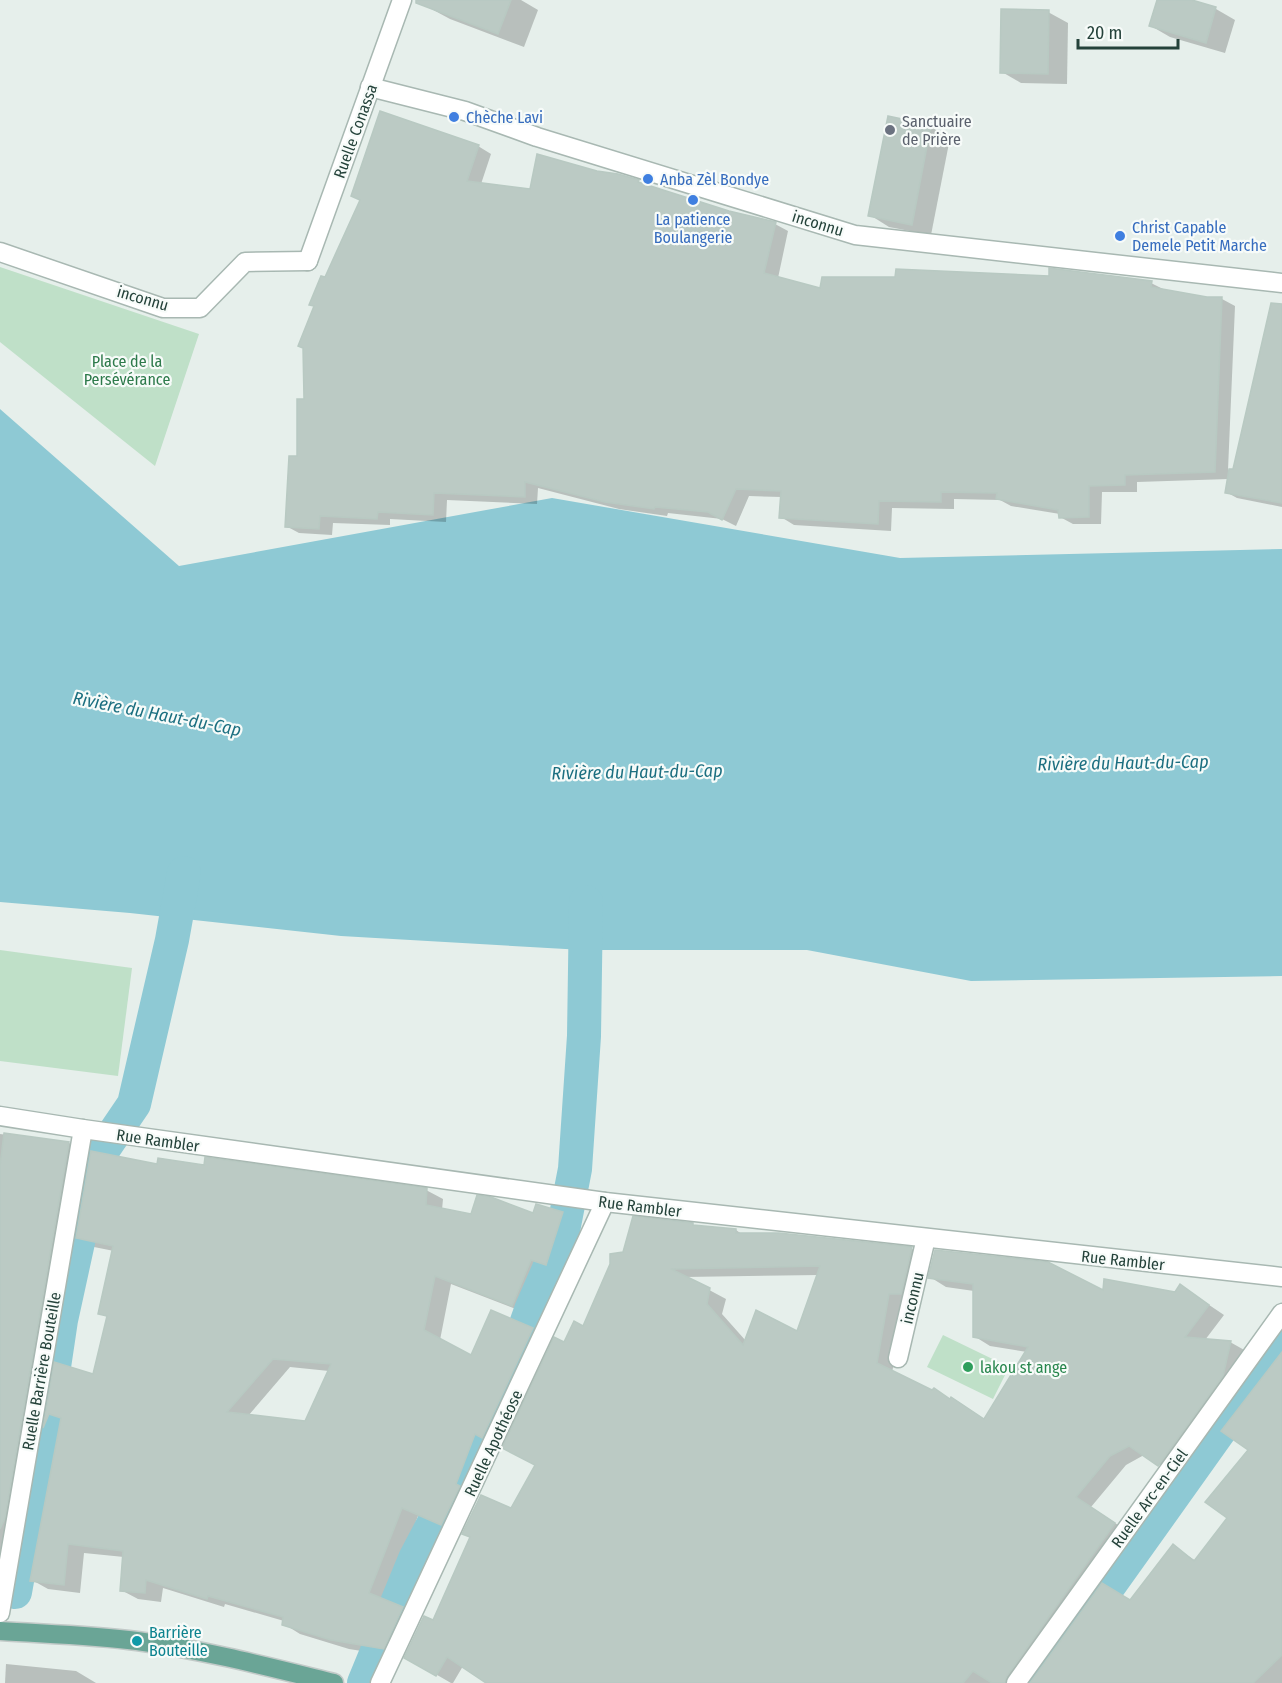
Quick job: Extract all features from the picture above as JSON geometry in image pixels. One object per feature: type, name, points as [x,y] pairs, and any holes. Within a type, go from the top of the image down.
[{"type":"main road","points":[[0,1632],[137,1641],[218,1655],[334,1683]]},
{"type":"street","name":"Ruelle Conassa","points":[[308,261],[402,0]]},
{"type":"street","name":"inconnu","points":[[370,87],[465,111],[548,140],[855,235],[1282,284]]},
{"type":"street","name":"inconnu","points":[[0,252],[163,308],[200,308],[245,262],[308,261]]},
{"type":"street","name":"Rue Rambler","points":[[0,1116],[83,1130],[605,1202],[1282,1277]]},
{"type":"street","name":"Ruelle Barrière Bouteille","points":[[0,1613],[83,1130]]},
{"type":"street","name":"Ruelle Apothéose","points":[[380,1683],[605,1202]]},
{"type":"street","name":"inconnu","points":[[898,1358],[926,1238]]},
{"type":"street","name":"Ruelle Arc-en-Ciel","points":[[1016,1683],[1282,1313]]},
{"type":"green space","name":"Place de la Persévérance","points":[[0,267],[199,334],[155,466],[0,342]]},
{"type":"green space","points":[[0,950],[132,968],[118,1076],[0,1061]]},
{"type":"green space","name":"lakou st ange","points":[[943,1335],[1009,1367],[993,1399],[927,1367]]},
{"type":"water","name":"Rivière du Haut-du-Cap","points":[[0,409],[179,566],[552,498],[900,558],[1282,549],[1282,976],[971,981],[807,950],[583,950],[341,936],[130,913],[0,902]]},
{"type":"building","points":[[416,0],[511,0],[498,34],[416,3]]},
{"type":"building","points":[[1157,0],[1192,0],[1216,7],[1206,43],[1149,26]]},
{"type":"building","points":[[1001,9],[1049,10],[1048,74],[1000,73]]},
{"type":"building","points":[[380,111],[479,145],[467,181],[530,189],[537,154],[597,171],[618,174],[729,211],[776,222],[764,273],[820,288],[822,277],[895,277],[896,269],[1049,276],[1049,268],[1152,281],[1151,287],[1207,297],[1222,297],[1215,472],[1125,475],[1125,485],[1089,486],[1089,517],[1059,518],[1058,510],[996,499],[997,493],[941,492],[941,502],[879,501],[878,524],[779,518],[781,491],[736,489],[722,520],[708,512],[655,507],[654,509],[605,502],[525,482],[525,497],[434,493],[433,515],[378,512],[377,519],[320,516],[319,529],[285,527],[289,456],[297,456],[297,399],[304,399],[303,348],[298,346],[314,306],[309,305],[321,276],[325,277],[360,200],[351,196]]},
{"type":"building","points":[[888,116],[931,125],[912,225],[868,216]]},
{"type":"building","points":[[1271,303],[1282,304],[1282,503],[1225,493],[1229,469],[1233,469]]},
{"type":"building","points":[[4,1133],[69,1142],[5,1518],[0,1529],[0,1166]]},
{"type":"building","points":[[91,1151],[157,1164],[158,1158],[204,1165],[205,1157],[427,1188],[426,1205],[471,1214],[477,1195],[491,1197],[533,1213],[536,1204],[563,1212],[546,1265],[531,1260],[512,1306],[435,1276],[424,1330],[471,1355],[491,1310],[533,1328],[482,1438],[475,1434],[456,1484],[460,1486],[441,1525],[402,1508],[369,1593],[403,1607],[384,1649],[331,1640],[282,1625],[283,1617],[208,1596],[207,1599],[146,1580],[145,1593],[120,1591],[123,1551],[68,1544],[64,1585],[30,1581],[61,1418],[49,1414],[43,1428],[54,1362],[93,1374],[107,1316],[98,1314],[113,1246],[76,1238]],"holes":[[[273,1359],[331,1364],[305,1421],[227,1412]]]},
{"type":"building","points":[[633,1216],[736,1229],[736,1233],[779,1233],[912,1247],[901,1294],[889,1294],[877,1363],[932,1390],[934,1388],[984,1419],[1028,1347],[973,1337],[973,1284],[928,1278],[935,1250],[1048,1262],[1103,1290],[1104,1279],[1175,1292],[1180,1284],[1209,1305],[1185,1337],[1231,1341],[1223,1376],[1158,1466],[1129,1446],[1110,1456],[1076,1497],[1115,1523],[1007,1676],[1005,1683],[992,1683],[973,1671],[963,1683],[486,1683],[447,1657],[436,1676],[404,1658],[424,1616],[433,1620],[470,1537],[462,1534],[481,1495],[511,1508],[535,1465],[502,1448],[554,1337],[564,1342],[574,1321],[583,1326],[610,1264],[610,1254],[623,1252]],"holes":[[[820,1266],[797,1331],[756,1310],[743,1345],[707,1304],[710,1288],[671,1269]]]},
{"type":"building","points":[[1282,1352],[1282,1655],[1253,1683],[1030,1683],[1102,1583],[1130,1600],[1173,1544],[1194,1561],[1227,1518],[1205,1502],[1248,1450],[1221,1431]]},
{"type":"waterway","points":[[15,1592],[61,1320],[96,1160],[134,1104],[172,940],[184,873]]},
{"type":"waterway","points":[[364,1683],[415,1559],[502,1393],[531,1310],[561,1241],[575,1169],[584,1036],[586,902]]},
{"type":"waterway","points":[[1046,1683],[1091,1611],[1282,1343]]},
{"type":"place","name":"Chèche Lavi","points":[[454,117]]},
{"type":"place","name":"Sanctuaire de Prière","points":[[890,130]]},
{"type":"place","name":"Anba Zèl Bondye","points":[[648,179]]},
{"type":"place","name":"La patience Boulangerie","points":[[693,200]]},
{"type":"place","name":"Christ Capable Demele Petit Marche","points":[[1120,236]]},
{"type":"place","name":"lakou st ange","points":[[968,1367]]},
{"type":"place","name":"Barrière Bouteille","points":[[137,1641]]}]
